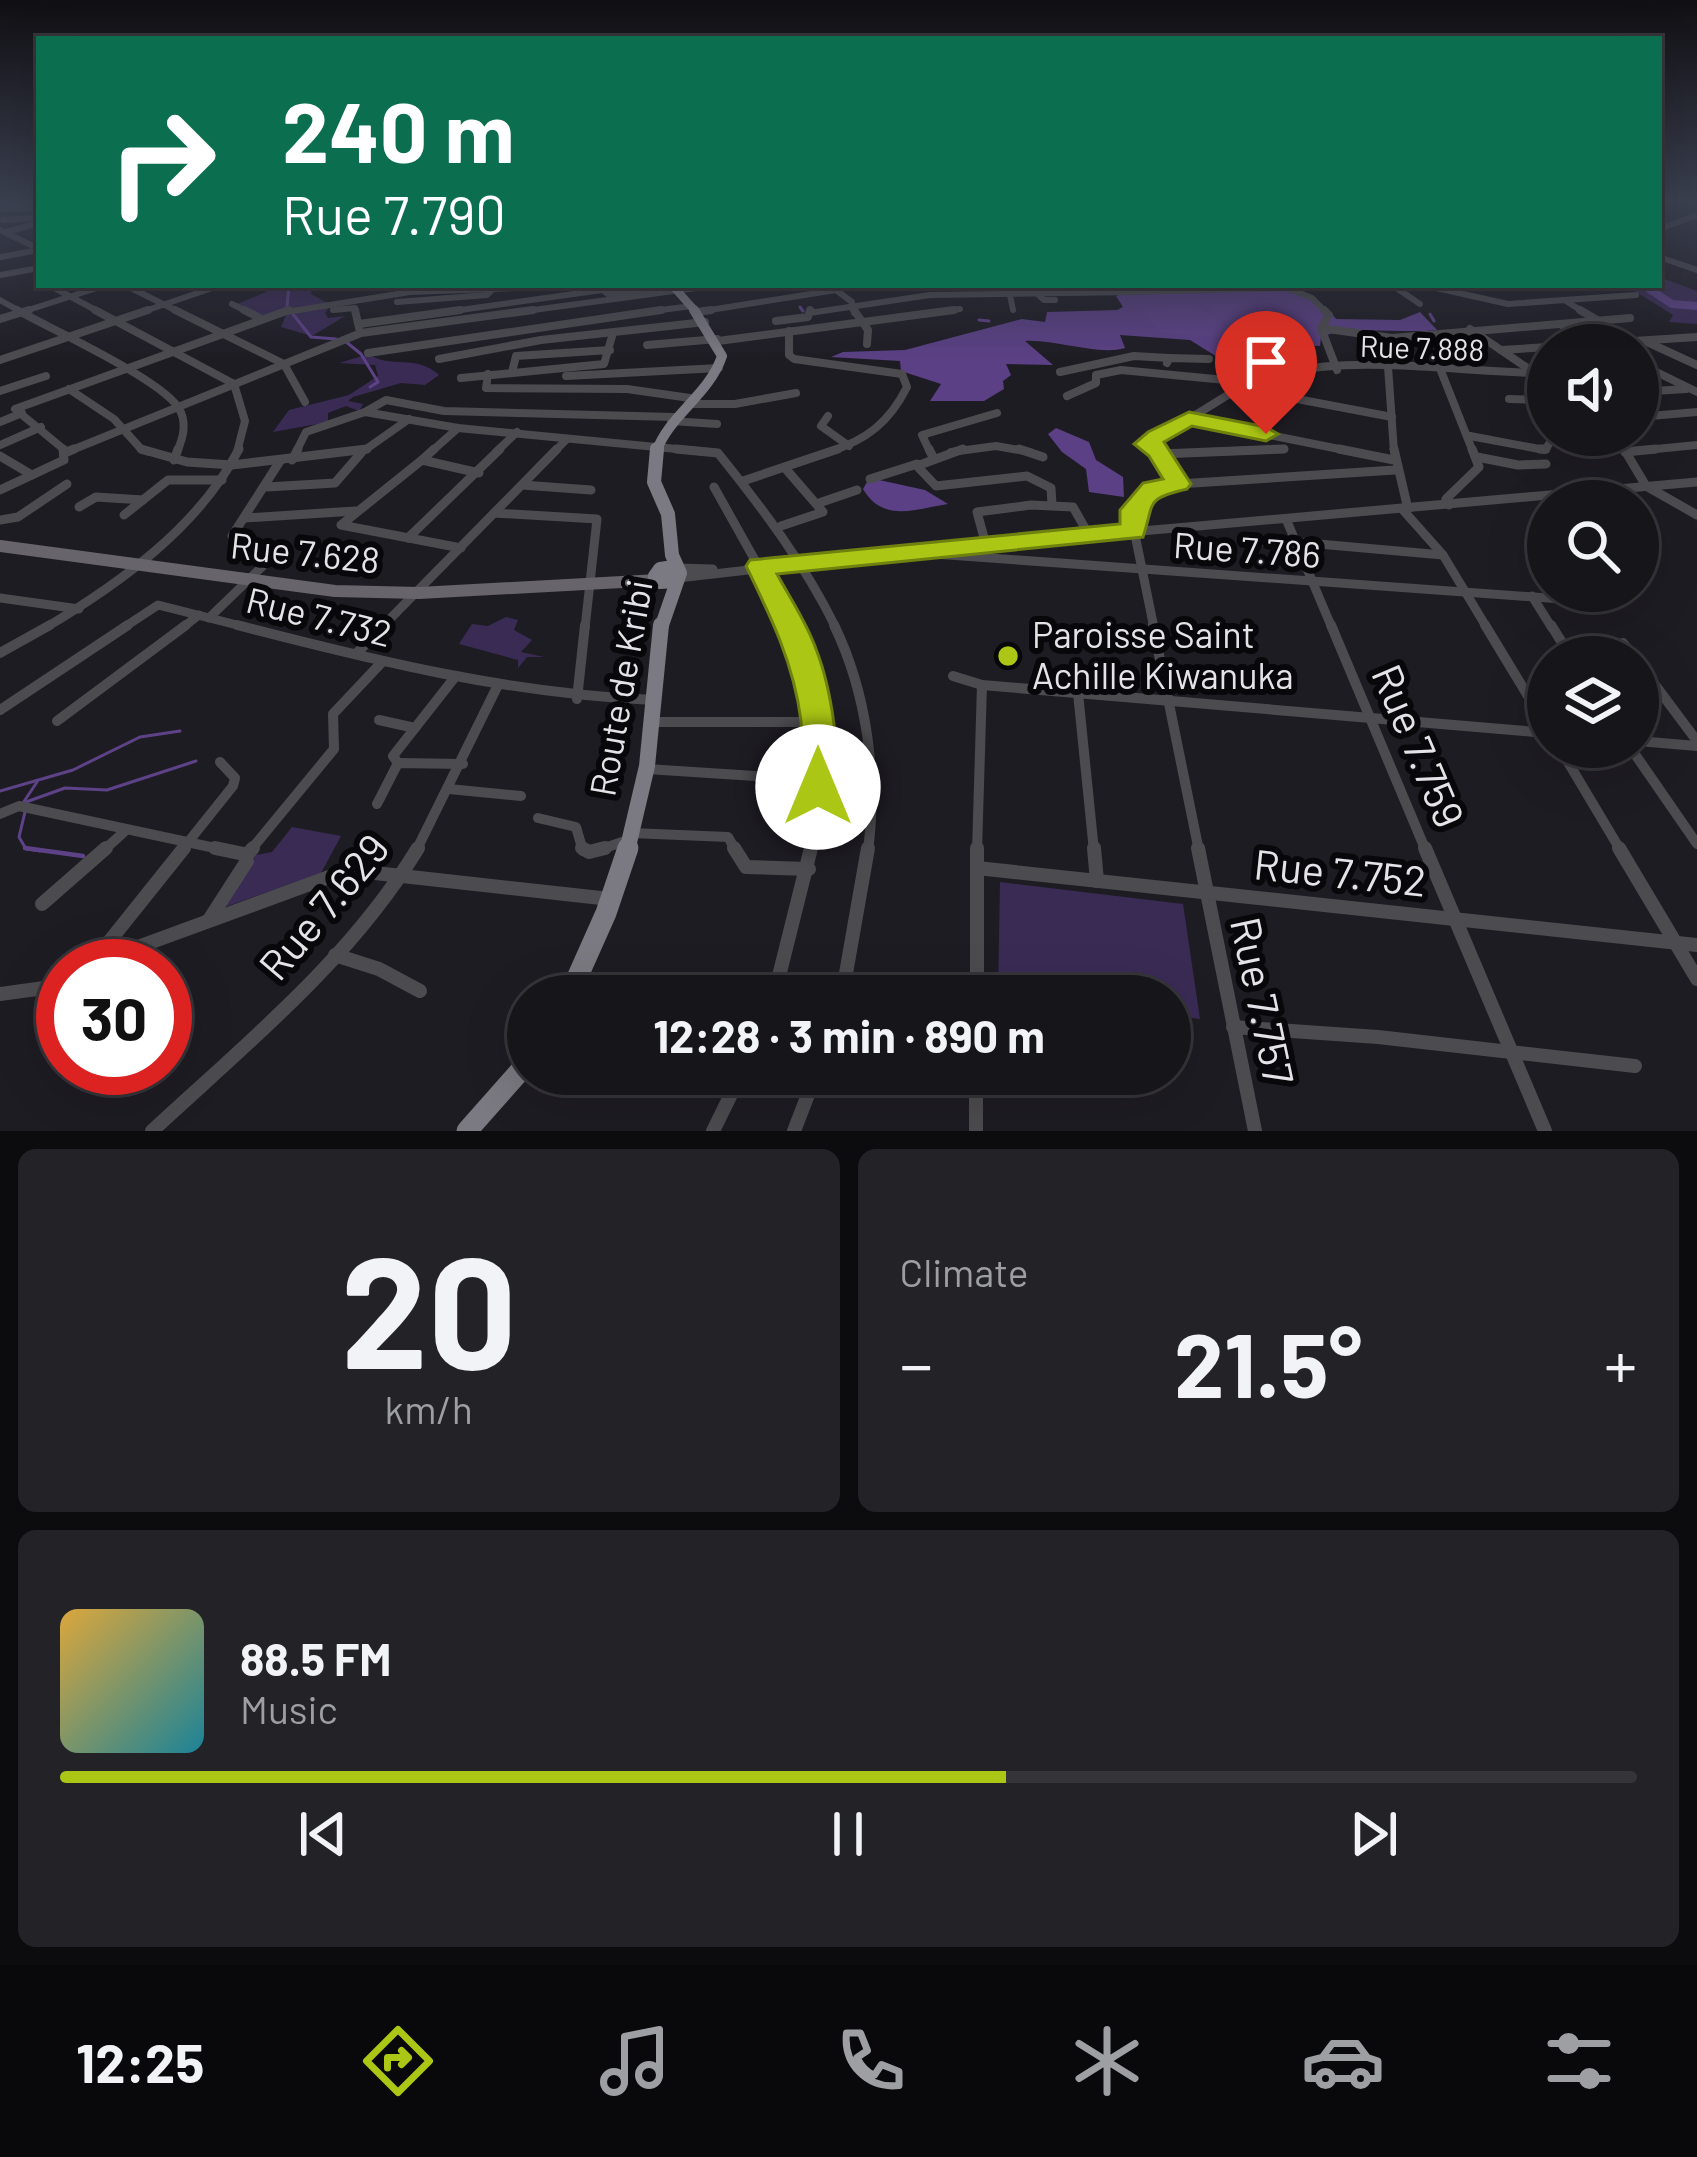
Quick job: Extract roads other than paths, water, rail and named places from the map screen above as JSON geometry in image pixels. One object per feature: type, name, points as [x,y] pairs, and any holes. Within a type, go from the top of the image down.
[{"type":"main road","points":[[657,448],[673,419],[719,368],[718,340],[675,288]]},
{"type":"main road","name":"Route de Kribi","points":[[578,975],[610,898],[647,769],[671,543],[669,516],[653,478],[657,448]]},
{"type":"main road","name":"Rue 7.628","points":[[0,546],[335,590],[419,593],[668,574]]},
{"type":"main road","points":[[466,1131],[507,1085]]},
{"type":"street","points":[[1662,258],[1697,270]]},
{"type":"street","points":[[0,275],[36,269]]},
{"type":"street","points":[[24,271],[36,278]]},
{"type":"street","points":[[0,652],[79,609],[135,564],[222,480],[232,465],[246,420],[234,384],[55,288]]},
{"type":"street","points":[[0,319],[96,288]]},
{"type":"street","points":[[131,288],[284,364],[305,402]]},
{"type":"street","points":[[196,288],[203,291]]},
{"type":"street","points":[[0,360],[212,288]]},
{"type":"street","points":[[67,452],[15,410],[260,318],[439,288]]},
{"type":"street","points":[[470,288],[518,288]]},
{"type":"street","points":[[599,288],[608,294],[675,288]]},
{"type":"street","points":[[360,329],[675,288]]},
{"type":"street","points":[[776,321],[927,289],[1008,288],[1012,310]]},
{"type":"street","points":[[1032,288],[1044,300],[1055,301]]},
{"type":"street","points":[[1100,288],[1173,288]]},
{"type":"street","points":[[1290,288],[1321,305],[1329,317],[1321,328]]},
{"type":"street","points":[[1397,288],[1420,304]]},
{"type":"street","points":[[1404,292],[1415,288]]},
{"type":"street","points":[[1436,288],[1501,303],[1636,295]]},
{"type":"street","points":[[397,302],[487,295],[493,289]]},
{"type":"street","points":[[0,490],[64,460],[67,452],[343,341],[360,329],[602,290]]},
{"type":"street","points":[[440,359],[541,340],[613,333],[833,290],[852,302],[855,317],[868,330],[867,344]]},
{"type":"street","points":[[0,300],[124,369],[179,408],[185,432],[174,460]]},
{"type":"street","points":[[1563,300],[1597,320]]},
{"type":"street","points":[[232,304],[260,318]]},
{"type":"street","points":[[333,310],[354,307],[360,329]]},
{"type":"street","points":[[646,345],[960,309]]},
{"type":"street","points":[[368,353],[496,335],[511,328],[698,313]]},
{"type":"street","points":[[1558,324],[1630,318]]},
{"type":"street","points":[[1321,328],[1392,338],[1527,326]]},
{"type":"street","points":[[1321,328],[1336,370]]},
{"type":"street","points":[[1470,329],[1527,368]]},
{"type":"street","points":[[743,482],[870,436],[897,407],[907,377],[790,357],[788,331]]},
{"type":"street","points":[[461,378],[601,365],[613,333]]},
{"type":"street","points":[[1392,338],[1388,368],[1395,465],[1406,509],[1443,555],[1527,695]]},
{"type":"street","points":[[1659,339],[1695,338]]},
{"type":"street","points":[[2,346],[14,356]]},
{"type":"street","points":[[1502,350],[1527,348]]},
{"type":"street","points":[[1659,348],[1697,365]]},
{"type":"street","points":[[512,372],[516,356],[610,350]]},
{"type":"street","points":[[1060,372],[1134,356],[1209,359]]},
{"type":"street","points":[[1168,358],[1169,374]]},
{"type":"street","points":[[566,376],[719,368]]},
{"type":"street","name":"Rue 7.888","points":[[1243,385],[1275,374],[1336,370],[1527,374]]},
{"type":"street","points":[[1441,371],[1470,436],[1478,472],[1455,487],[1446,499],[1449,505]]},
{"type":"street","points":[[1067,397],[1096,383],[1101,372],[1169,374],[1243,385]]},
{"type":"street","points":[[488,374],[486,388],[627,389],[688,401],[742,403],[796,393]]},
{"type":"street","points":[[1659,374],[1694,390]]},
{"type":"street","points":[[0,391],[46,376]]},
{"type":"street","points":[[1134,454],[1243,385]]},
{"type":"street","name":"Rue 7.888","points":[[1243,385],[1392,417]]},
{"type":"street","points":[[69,389],[103,409],[142,450],[174,460],[232,465],[361,453]]},
{"type":"street","points":[[1659,391],[1694,390]]},
{"type":"street","points":[[1508,399],[1527,399]]},
{"type":"street","points":[[57,721],[204,616],[270,557],[232,536],[306,432],[386,400],[445,411],[717,424]]},
{"type":"street","points":[[365,412],[458,428],[718,453],[781,526],[843,640],[873,767],[866,886],[847,975]]},
{"type":"street","points":[[1659,415],[1697,412]]},
{"type":"street","points":[[0,422],[22,413]]},
{"type":"street","points":[[934,459],[922,435],[997,413]]},
{"type":"street","points":[[828,416],[821,426],[849,446]]},
{"type":"street","points":[[1189,418],[1395,465]]},
{"type":"street","points":[[266,487],[334,483],[361,453],[409,419]]},
{"type":"street","points":[[0,445],[41,427]]},
{"type":"street","points":[[458,428],[341,525],[461,548]]},
{"type":"street","points":[[408,538],[517,432]]},
{"type":"street","points":[[1470,436],[1527,447]]},
{"type":"street","points":[[356,654],[568,439]]},
{"type":"street","points":[[870,479],[878,473],[997,444],[1043,457]]},
{"type":"street","points":[[1146,444],[1160,454],[1178,484]]},
{"type":"street","points":[[1659,449],[1697,445]]},
{"type":"street","points":[[1160,454],[1284,449]]},
{"type":"street","points":[[0,456],[32,475]]},
{"type":"street","points":[[1477,457],[1519,465],[1546,464]]},
{"type":"street","points":[[422,460],[479,473]]},
{"type":"street","points":[[917,464],[936,486],[1027,476],[1051,488],[1052,505]]},
{"type":"street","points":[[1133,531],[1132,510],[1152,488],[1395,465]]},
{"type":"street","points":[[781,526],[820,514],[819,503],[785,468]]},
{"type":"street","points":[[124,515],[168,480],[222,480]]},
{"type":"street","points":[[1659,485],[1697,482]]},
{"type":"street","points":[[0,520],[18,517],[67,484]]},
{"type":"street","points":[[522,485],[590,490]]},
{"type":"street","points":[[714,487],[801,649],[817,722],[818,787],[809,869],[781,975]]},
{"type":"street","points":[[819,503],[857,490]]},
{"type":"street","points":[[1659,493],[1697,515]]},
{"type":"street","points":[[79,507],[96,497],[143,500]]},
{"type":"street","points":[[668,574],[1527,497]]},
{"type":"street","points":[[986,545],[976,515],[980,509],[1075,508],[1089,535]]},
{"type":"street","points":[[245,518],[356,511]]},
{"type":"street","points":[[494,513],[597,519],[578,699]]},
{"type":"street","name":"Rue 7.759","points":[[1286,519],[1545,1131]]},
{"type":"street","name":"Rue 7.757","points":[[1133,531],[1256,1131]]},
{"type":"street","points":[[1254,541],[1443,555]]},
{"type":"street","name":"Rue 7.786","points":[[915,551],[1527,596]]},
{"type":"street","points":[[0,598],[79,609]]},
{"type":"street","points":[[0,611],[14,600]]},
{"type":"street","name":"Rue 7.732","points":[[0,710],[158,605],[496,687],[578,699],[655,700]]},
{"type":"street","points":[[209,921],[247,856],[334,748],[333,714],[383,661]]},
{"type":"street","points":[[953,676],[982,685],[1527,729]]},
{"type":"street","points":[[398,763],[394,756],[455,677]]},
{"type":"street","points":[[976,975],[982,685]]},
{"type":"street","name":"Rue 7.629","points":[[152,1131],[335,955],[401,875],[464,764],[496,687]]},
{"type":"street","points":[[1659,691],[1697,743]]},
{"type":"street","points":[[1078,693],[1097,880]]},
{"type":"street","points":[[379,720],[415,728]]},
{"type":"street","points":[[653,722],[817,722]]},
{"type":"street","points":[[1659,742],[1697,743]]},
{"type":"street","points":[[109,939],[235,783],[220,762]]},
{"type":"street","points":[[398,763],[464,764]]},
{"type":"street","points":[[377,804],[398,763]]},
{"type":"street","points":[[1571,768],[1697,979]]},
{"type":"street","points":[[1645,768],[1697,844]]},
{"type":"street","points":[[647,769],[755,776],[818,787]]},
{"type":"street","points":[[449,789],[521,796]]},
{"type":"street","points":[[0,814],[19,806],[247,856]]},
{"type":"street","points":[[538,818],[576,827],[583,851],[591,853],[630,837],[728,837],[746,867],[809,869]]},
{"type":"street","points":[[42,904],[125,831]]},
{"type":"street","name":"Rue 7.752","points":[[977,868],[1697,945]]},
{"type":"street","points":[[159,939],[348,870],[610,898]]},
{"type":"street","points":[[335,955],[380,969],[420,992]]},
{"type":"street","points":[[0,994],[36,989]]},
{"type":"street","points":[[1233,1027],[1636,1066]]},
{"type":"street","points":[[713,1131],[731,1095]]},
{"type":"street","points":[[794,1131],[808,1095]]},
{"type":"street","points":[[976,1095],[976,1131]]},
{"type":"waterway","points":[[287,307],[289,288]]},
{"type":"waterway","points":[[1648,288],[1672,304],[1697,306]]},
{"type":"waterway","points":[[800,307],[803,311]]},
{"type":"waterway","points":[[292,313],[311,337],[336,339]]},
{"type":"waterway","points":[[1430,314],[1434,321]]},
{"type":"waterway","points":[[979,320],[989,321]]},
{"type":"waterway","points":[[345,341],[361,354],[378,382],[370,387]]},
{"type":"waterway","points":[[0,791],[73,770],[140,737],[180,731]]},
{"type":"waterway","points":[[26,802],[65,788],[107,790],[196,761]]},
{"type":"waterway","points":[[23,803],[37,782]]},
{"type":"waterway","points":[[25,812],[19,837],[25,848]]},
{"type":"waterway","points":[[25,848],[83,856]]},
{"type":"waterway","points":[[25,848],[40,851]]},
{"type":"place","name":"Paroisse Saint Achille Kiwanuka","points":[[1008,656]]}]
